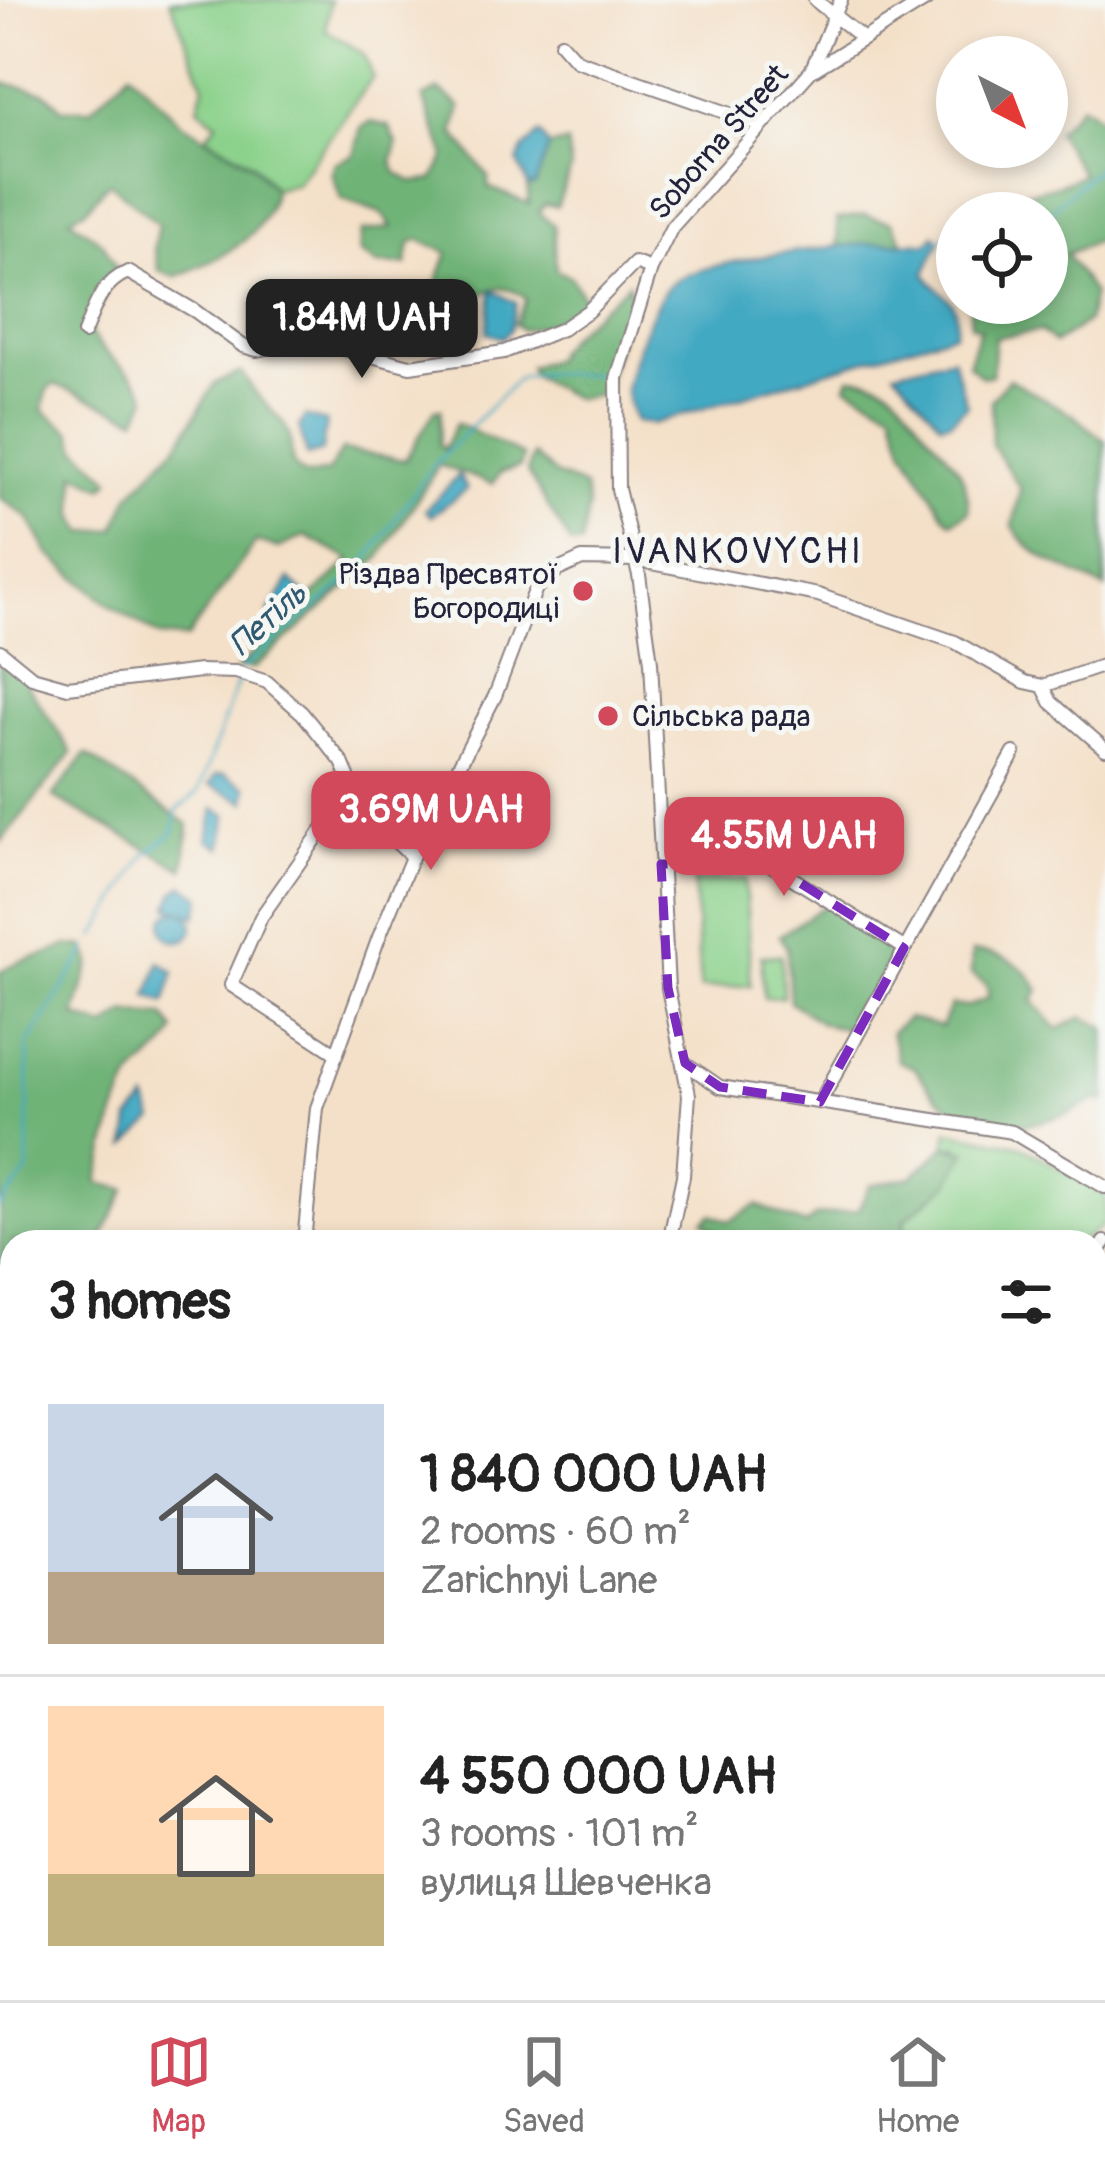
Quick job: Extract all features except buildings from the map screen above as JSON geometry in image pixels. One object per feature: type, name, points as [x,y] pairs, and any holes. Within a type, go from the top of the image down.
[{"type":"street","points":[[815,0],[861,37]]},
{"type":"street","name":"Soborna Street","points":[[672,1230],[683,1176],[685,1063],[668,988],[651,662],[636,560],[618,489],[617,378],[651,269],[672,227],[811,71],[842,0]]},
{"type":"street","points":[[811,71],[926,0]]},
{"type":"street","points":[[562,43],[576,60],[762,125]]},
{"type":"street","points":[[84,333],[99,297],[113,278],[128,272],[195,310],[243,346],[256,350],[310,340],[331,342],[387,364],[410,366],[504,352],[562,329],[588,311],[635,263],[651,269]]},
{"type":"street","points":[[305,1230],[317,1108],[412,857],[495,696],[536,588],[582,559],[636,560],[818,595],[956,642],[1025,682],[1043,686],[1105,665]]},
{"type":"street","points":[[0,650],[32,677],[68,687],[200,671],[267,682],[302,713],[342,762],[362,810],[412,857]]},
{"type":"street","points":[[1043,686],[1051,702],[1105,749]]},
{"type":"street","points":[[820,1102],[1015,753]]},
{"type":"street","points":[[338,1054],[231,985],[261,916],[326,826],[362,810]]},
{"type":"street","points":[[661,864],[768,863],[904,948]]},
{"type":"street","points":[[685,1063],[720,1087],[1012,1132],[1105,1187]]},
{"type":"highlighted area","points":[[768,863],[904,948],[820,1102],[720,1087],[685,1063],[668,988],[661,864]]},
{"type":"green space","points":[[170,0],[330,0],[326,30],[364,54],[373,77],[296,184],[274,189],[253,164],[206,136],[217,123],[198,107],[204,86]]},
{"type":"green space","points":[[130,71],[180,122],[252,164],[274,189],[269,207],[250,235],[223,255],[175,277],[159,271],[154,247],[158,224],[109,182],[86,209],[69,218],[103,243],[116,266],[90,330],[147,397],[137,418],[54,384],[47,390],[43,410],[72,432],[78,448],[111,479],[104,487],[76,474],[75,516],[84,532],[115,529],[130,495],[179,443],[215,383],[242,372],[285,426],[294,466],[307,476],[328,472],[342,450],[405,460],[435,410],[441,409],[439,445],[444,449],[456,423],[523,456],[520,467],[500,473],[493,484],[439,465],[379,559],[254,668],[237,668],[351,560],[305,536],[279,548],[256,542],[187,638],[160,637],[108,604],[49,554],[28,517],[0,498],[0,82],[45,92],[63,109],[91,109]]},
{"type":"green space","points":[[439,90],[461,107],[454,133],[488,176],[488,187],[529,204],[528,186],[535,185],[549,146],[567,143],[571,168],[557,206],[544,204],[539,213],[554,225],[556,270],[571,277],[587,303],[545,325],[522,330],[515,324],[526,299],[502,288],[492,290],[473,302],[450,333],[441,329],[435,300],[448,253],[418,239],[410,244],[406,265],[376,264],[359,252],[361,232],[392,227],[381,213],[341,199],[332,173],[335,163],[354,155],[361,127],[371,122],[389,126],[397,144],[392,163],[397,173],[413,182],[433,180],[446,156],[423,98]]},
{"type":"green space","points":[[1081,104],[1105,121],[1105,238],[1068,253],[1068,192],[1030,192],[1082,174],[1068,151],[1068,119]]},
{"type":"green space","points":[[865,215],[892,222],[904,243],[838,250],[837,219]]},
{"type":"green space","points":[[1068,257],[1093,294],[1087,322],[1055,343],[1041,331],[995,337],[992,375],[982,377],[968,364],[980,328],[971,325],[1068,324]]},
{"type":"green space","points":[[628,283],[630,296],[604,394],[575,399],[532,376],[529,367],[553,359],[575,331]]},
{"type":"green space","points":[[850,377],[888,386],[902,399],[956,465],[969,511],[952,522],[945,516],[904,448],[893,410],[847,386]]},
{"type":"green space","points":[[1009,379],[1075,416],[1105,441],[1105,589],[1043,557],[1013,526],[1020,488],[992,445],[991,399]]},
{"type":"green space","points":[[533,455],[556,475],[584,487],[588,507],[581,545],[571,544],[527,472]]},
{"type":"green space","points":[[0,659],[16,668],[72,753],[0,843]]},
{"type":"green space","points":[[86,754],[189,825],[184,869],[53,797]]},
{"type":"green space","points":[[745,879],[751,985],[700,989],[694,882]]},
{"type":"green space","points":[[827,904],[896,949],[851,1030],[821,1023],[790,1002],[787,948],[779,936]]},
{"type":"green space","points":[[67,945],[85,947],[91,962],[75,1016],[105,1027],[126,1013],[164,1016],[175,1030],[166,1046],[131,1080],[120,1103],[98,1183],[126,1189],[106,1230],[0,1230],[0,972]]},
{"type":"green space","points":[[972,952],[1002,957],[1027,973],[1039,990],[1033,1001],[1058,1029],[1083,1017],[1105,1027],[1105,1102],[1097,1099],[1046,1120],[997,1124],[952,1108],[915,1068],[898,1061],[891,1032],[908,1018],[941,1027],[951,1005],[967,1007],[989,997],[986,984],[971,974]]},
{"type":"green space","points":[[781,955],[783,997],[764,998],[761,956]]},
{"type":"green space","points":[[948,1131],[1022,1146],[1105,1194],[1105,1224],[1097,1230],[904,1230],[905,1219],[948,1184],[959,1146],[946,1146]]},
{"type":"green space","points":[[946,1146],[966,1151],[948,1184],[905,1219],[904,1230],[714,1230],[704,1221],[712,1214],[729,1221],[757,1205],[805,1225],[816,1216],[858,1210],[870,1185],[912,1177]]},
{"type":"water","points":[[540,134],[549,146],[535,185],[528,186],[518,162],[524,148]]},
{"type":"water","points":[[935,235],[936,250],[925,273],[936,286],[936,324],[956,324],[954,333],[652,424],[635,422],[626,394],[628,377],[651,315],[674,281],[722,265],[798,251],[927,244]]},
{"type":"water","points":[[492,290],[516,303],[510,330],[502,338],[487,333]]},
{"type":"water","points":[[952,357],[967,405],[951,421],[941,423],[895,371]]},
{"type":"water","points":[[305,416],[326,422],[322,451],[307,456],[299,427]]},
{"type":"water","points":[[459,475],[467,489],[431,516],[425,510]]},
{"type":"water","points":[[290,579],[304,593],[280,621],[269,613]]},
{"type":"water","points":[[224,774],[247,787],[246,802],[209,785],[216,775]]},
{"type":"water","points":[[214,808],[227,815],[222,848],[208,840]]},
{"type":"water","points":[[184,885],[202,897],[197,916],[169,907],[175,891]]},
{"type":"water","points":[[178,911],[189,915],[193,926],[189,937],[178,941],[167,937],[163,926],[167,915]]},
{"type":"water","points":[[160,962],[175,972],[165,1003],[148,996]]},
{"type":"water","points":[[147,1100],[154,1120],[127,1146],[130,1120]]},
{"type":"waterway","name":"Петіль","points":[[1068,195],[1105,161]]},
{"type":"waterway","name":"Петіль","points":[[242,669],[360,570],[432,467],[518,378],[545,373],[604,375]]},
{"type":"waterway","name":"Петіль","points":[[95,937],[145,855],[173,833],[177,810],[198,793],[239,678]]},
{"type":"waterway","name":"Петіль","points":[[0,1206],[28,1172],[28,1044],[88,948]]},
{"type":"place","name":"Різдва Пресвятої Богородиці","points":[[583,591]]},
{"type":"place","name":"Cільська рада","points":[[608,716]]},
{"type":"district","name":"IVANKOVYCHI","points":[[738,551]]}]
